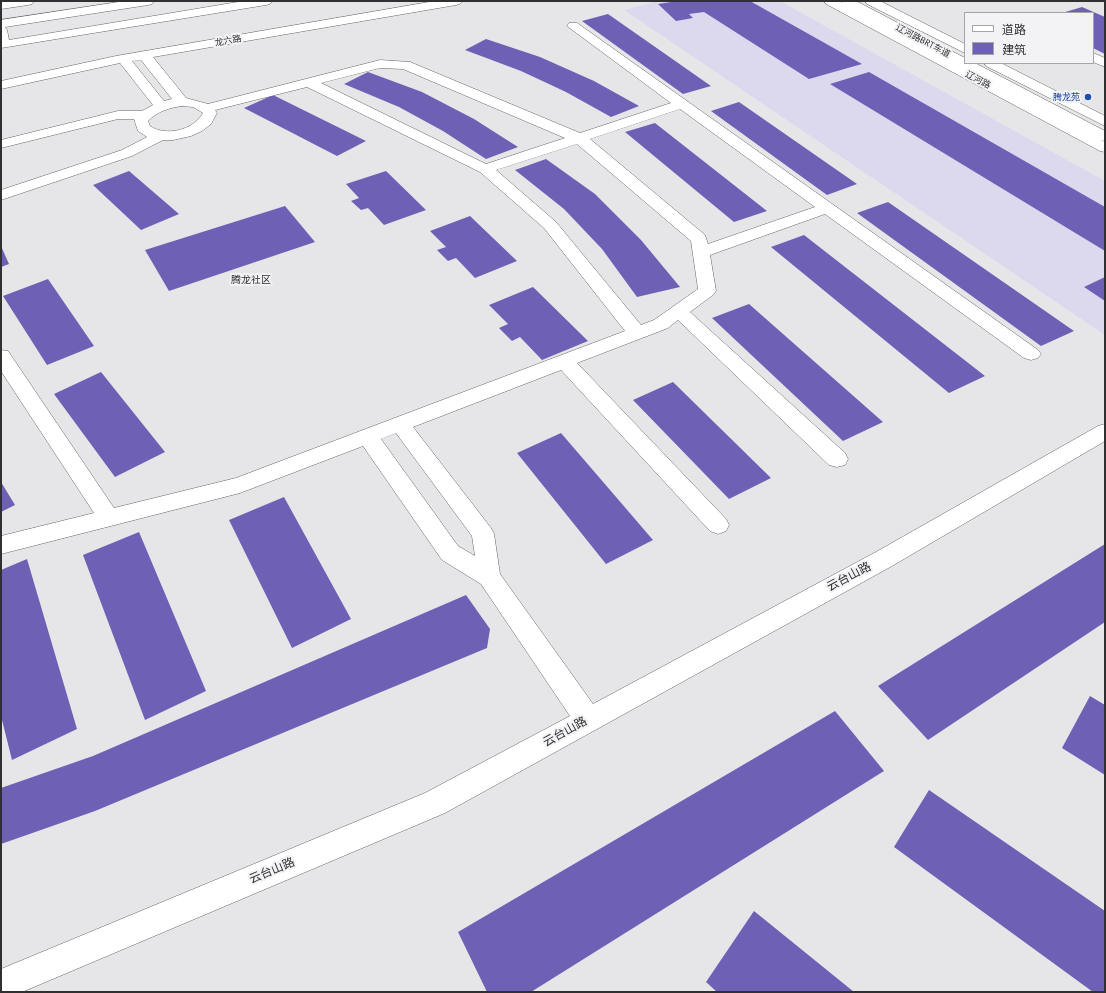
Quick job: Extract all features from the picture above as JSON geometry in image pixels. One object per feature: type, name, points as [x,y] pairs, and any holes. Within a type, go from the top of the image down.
[{"type":"street","points":[[1,5],[28,1]]},
{"type":"street","points":[[1,24],[148,1]]},
{"type":"street","points":[[157,1],[173,50]]},
{"type":"street","points":[[1,30],[3,45],[266,1]]},
{"type":"street","name":"龙六路","points":[[1,85],[144,55],[456,1]]},
{"type":"street","name":"辽河路","points":[[830,1],[1105,148]]},
{"type":"street","name":"辽河路BRT车道","points":[[847,1],[964,63]]},
{"type":"street","name":"辽河路BRT车道","points":[[859,1],[964,55]]},
{"type":"street","points":[[871,1],[964,48]]},
{"type":"street","points":[[573,26],[1031,354]]},
{"type":"street","points":[[144,55],[182,102]]},
{"type":"street","points":[[1094,58],[1105,63]]},
{"type":"street","points":[[123,59],[161,106]]},
{"type":"street","points":[[1,545],[240,485],[661,324],[707,291],[699,239],[579,138],[405,65],[380,64],[207,108],[196,104],[182,102],[161,106],[145,115],[141,120],[141,125],[144,130],[151,134],[173,135],[196,129],[204,124],[209,119],[210,113],[207,108]]},
{"type":"street","name":"辽河路BRT车道","points":[[967,64],[1105,137]]},
{"type":"street","points":[[980,64],[1105,129]]},
{"type":"street","points":[[993,64],[1105,122]]},
{"type":"street","points":[[308,82],[485,169],[550,225],[637,333]]},
{"type":"street","points":[[485,169],[682,104]]},
{"type":"street","points":[[1,144],[118,115],[145,115]]},
{"type":"street","points":[[1,195],[127,153],[161,135]]},
{"type":"street","points":[[701,252],[827,208]]},
{"type":"street","points":[[679,310],[837,459]]},
{"type":"street","points":[[1,356],[109,518]]},
{"type":"street","points":[[564,361],[718,524]]},
{"type":"street","points":[[400,424],[483,534],[489,577]]},
{"type":"street","name":"云台山路","points":[[1,985],[435,803],[884,559],[1105,431]]},
{"type":"street","points":[[367,436],[450,553],[489,577],[588,719]]},
{"type":"shaded area","points":[[658,1],[780,1],[1105,181],[1105,335],[624,10]]},
{"type":"building","points":[[678,1],[750,1],[862,64],[809,79],[704,12],[689,14],[693,18],[676,21],[658,4]]},
{"type":"building","points":[[1082,7],[1094,12],[1065,12]]},
{"type":"building","points":[[1094,12],[1105,17],[1105,54],[1094,48]]},
{"type":"building","points":[[608,14],[711,86],[683,94],[582,21]]},
{"type":"building","points":[[486,39],[540,57],[594,81],[639,106],[611,117],[566,92],[521,71],[465,50]]},
{"type":"building","points":[[368,72],[422,92],[474,119],[518,147],[486,159],[443,131],[399,107],[344,84]]},
{"type":"building","points":[[869,72],[1105,207],[1105,251],[830,84]]},
{"type":"building","points":[[273,95],[366,141],[337,156],[244,108]]},
{"type":"building","points":[[739,102],[857,184],[827,195],[711,111]]},
{"type":"building","points":[[655,123],[767,211],[734,222],[625,132]]},
{"type":"building","points":[[546,159],[595,194],[641,240],[680,287],[637,297],[602,249],[564,209],[515,170]]},
{"type":"building","points":[[129,171],[179,214],[141,230],[93,185]]},
{"type":"building","points":[[386,171],[426,210],[384,225],[368,208],[361,210],[351,201],[359,198],[346,184]]},
{"type":"building","points":[[888,202],[1074,331],[1041,346],[857,213]]},
{"type":"building","points":[[285,206],[315,242],[169,291],[145,250]]},
{"type":"building","points":[[470,216],[517,261],[475,278],[456,258],[448,261],[437,250],[446,247],[430,231]]},
{"type":"building","points":[[804,235],[985,376],[949,393],[771,247]]},
{"type":"building","points":[[1,246],[9,264],[1,267]]},
{"type":"building","points":[[1105,277],[1105,301],[1084,287]]},
{"type":"building","points":[[48,279],[94,346],[47,365],[3,296]]},
{"type":"building","points":[[533,287],[588,341],[542,360],[520,337],[512,341],[499,328],[508,324],[489,305]]},
{"type":"building","points":[[749,304],[883,422],[843,441],[712,318]]},
{"type":"building","points":[[101,372],[165,452],[115,477],[54,394]]},
{"type":"building","points":[[673,382],[771,478],[729,499],[633,400]]},
{"type":"building","points":[[561,433],[653,540],[606,564],[517,453]]},
{"type":"building","points":[[1,482],[15,505],[1,512]]},
{"type":"building","points":[[284,497],[351,619],[292,648],[229,520]]},
{"type":"building","points":[[139,532],[206,691],[145,720],[83,555]]},
{"type":"building","points":[[1105,544],[1105,622],[928,740],[878,686]]},
{"type":"building","points":[[27,559],[77,729],[12,760],[1,716],[1,570]]},
{"type":"building","points":[[466,595],[490,629],[487,648],[95,811],[1,844],[1,788],[93,756]]},
{"type":"building","points":[[1090,696],[1105,705],[1105,775],[1062,748]]},
{"type":"building","points":[[835,711],[884,771],[531,992],[487,992],[458,932]]},
{"type":"building","points":[[929,790],[1105,911],[1105,992],[1093,992],[894,847]]},
{"type":"building","points":[[754,911],[854,992],[717,992],[706,982]]},
{"type":"place","name":"腾龙苑","points":[[1088,97]]},
{"type":"district","name":"腾龙社区","points":[[251,280]]}]
